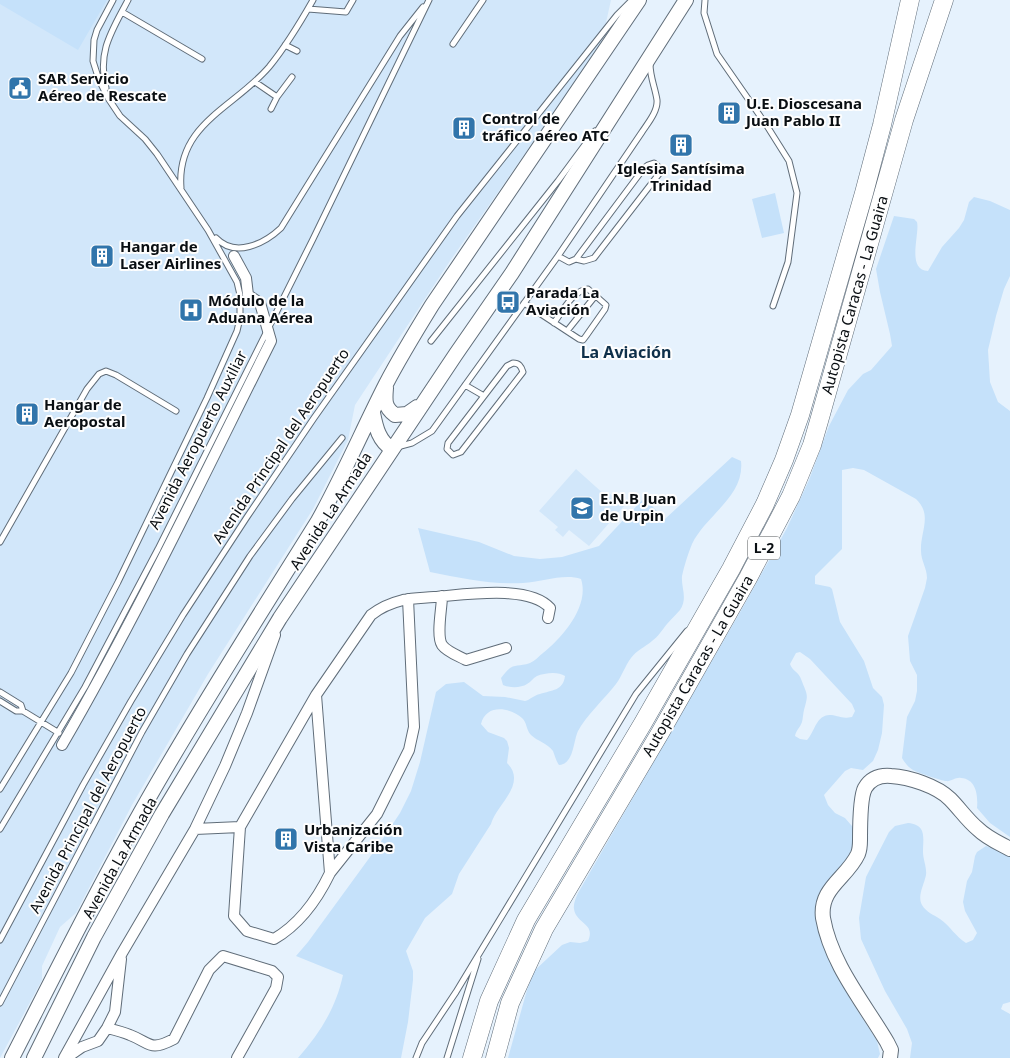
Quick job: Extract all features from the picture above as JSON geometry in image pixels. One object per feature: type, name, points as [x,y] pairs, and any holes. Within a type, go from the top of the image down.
[{"type":"highway","name":"Autopista Caracas - La Guaira","points":[[472,1058],[489,1000],[526,920],[643,723],[769,496],[800,415],[864,193],[882,125],[910,0]]},
{"type":"highway","name":"Autopista Caracas - La Guaira","points":[[495,1058],[510,1003],[544,929],[660,733],[748,578],[782,514],[800,474],[820,421],[904,120],[944,0]]},
{"type":"main road","name":"Avenida La Armada","points":[[12,1058],[146,803],[191,724],[318,521],[386,384],[432,305],[639,0]]},
{"type":"main road","name":"Avenida La Armada","points":[[34,1058],[94,937],[162,814],[280,618],[392,448],[512,274],[686,0]]},
{"type":"main road","points":[[386,384],[385,402],[387,408],[395,415],[407,414],[424,402]]},
{"type":"main road","points":[[373,413],[381,439],[392,448]]},
{"type":"main road","points":[[890,1058],[887,1042],[836,956],[828,937],[823,917],[824,902],[830,888],[854,861],[860,848],[861,800],[864,790],[869,782],[878,777],[890,775],[936,788],[950,799],[962,814],[984,835],[1010,849]]},
{"type":"street","points":[[62,745],[121,641],[271,342],[260,303],[248,295],[246,278],[234,256]]},
{"type":"street","points":[[408,599],[414,727],[409,750],[377,814],[330,873],[319,895],[290,930],[274,939],[247,931],[234,916],[240,827],[316,695],[371,614],[384,606],[408,599],[458,594],[516,594],[544,601],[550,608],[548,618]]},
{"type":"street","points":[[442,596],[440,635],[442,644],[448,650],[466,660],[506,648]]},
{"type":"street","points":[[65,1058],[122,953],[195,829],[225,766],[247,713],[280,618]]},
{"type":"street","points":[[316,695],[330,873]]},
{"type":"street","points":[[195,829],[240,827]]},
{"type":"street","points":[[65,1058],[82,1047],[98,1041],[107,1028],[115,1012],[122,953]]},
{"type":"street","points":[[107,1028],[130,1035],[149,1046],[163,1044],[174,1039],[209,970],[222,956],[272,971],[278,977],[276,988],[237,1058]]},
{"type":"lane","points":[[108,98],[95,71],[92,50],[97,30],[113,0]]},
{"type":"lane","points":[[108,98],[103,73],[104,54],[110,32],[128,0]]},
{"type":"lane","points":[[182,190],[183,164],[187,148],[194,134],[255,82],[285,45],[314,0]]},
{"type":"lane","points":[[308,10],[346,12],[353,0]]},
{"type":"lane","points":[[208,230],[220,242],[226,245],[242,247],[262,243],[281,228],[400,36],[428,0]]},
{"type":"lane","name":"Avenida Aeropuerto Auxiliar","points":[[0,829],[85,687],[158,549],[268,331],[428,0]]},
{"type":"lane","points":[[453,44],[483,0]]},
{"type":"lane","name":"Avenida Principal del Aeropuerto","points":[[0,940],[83,785],[132,701],[183,615],[247,517],[314,418],[457,216],[611,22],[632,0]]},
{"type":"lane","points":[[705,0],[704,13],[717,54],[789,161],[797,194],[788,262],[773,306]]},
{"type":"lane","points":[[122,12],[202,59]]},
{"type":"lane","points":[[285,45],[296,51]]},
{"type":"lane","points":[[392,448],[412,443],[432,431],[558,256],[652,117],[657,101],[650,75],[650,56]]},
{"type":"lane","points":[[431,341],[558,181],[650,56]]},
{"type":"lane","points":[[271,109],[277,97],[292,77]]},
{"type":"lane","points":[[255,82],[277,97]]},
{"type":"lane","name":"Avenida Aeropuerto Auxiliar","points":[[0,789],[71,673],[136,546],[207,398],[237,331],[240,318],[240,295],[237,282],[208,230],[157,154],[145,139],[120,116],[108,98]]},
{"type":"lane","points":[[558,256],[569,262],[576,259],[644,168],[648,164],[654,164],[659,167],[662,170],[594,258],[584,261],[576,259]]},
{"type":"lane","points":[[524,303],[579,340],[583,340],[605,309],[604,303],[588,289],[582,289],[575,294],[554,323]]},
{"type":"lane","points":[[567,331],[596,295]]},
{"type":"lane","points":[[517,363],[521,366],[523,372],[461,452],[453,455],[447,449],[448,443],[484,396],[507,366],[517,363]]},
{"type":"lane","points":[[0,542],[87,389],[99,374],[106,370],[176,411]]},
{"type":"lane","points":[[465,385],[484,396]]},
{"type":"lane","name":"Avenida Principal del Aeropuerto","points":[[0,1003],[142,732],[188,654],[250,556],[292,499],[342,438]]},
{"type":"lane","points":[[696,619],[719,589]]},
{"type":"lane","points":[[416,1058],[422,1043],[480,952],[636,694],[690,626]]},
{"type":"lane","points":[[0,692],[21,705],[23,711]]},
{"type":"lane","points":[[0,702],[16,711],[23,711],[59,733]]},
{"type":"lane","points":[[447,1058],[480,952]]},
{"type":"shaded area","points":[[0,0],[611,0],[601,45],[450,261],[355,405],[348,440],[313,509],[208,674],[132,805],[76,913],[60,927],[42,966],[42,980],[0,1058]]},
{"type":"shaded area","points":[[0,0],[107,0],[78,50],[0,4]]},
{"type":"shaded area","points":[[775,193],[784,233],[762,238],[752,199]]},
{"type":"shaded area","points":[[974,197],[990,201],[1010,210],[1010,276],[1004,289],[988,350],[990,382],[998,402],[1010,411],[1010,837],[990,823],[977,808],[977,794],[973,785],[966,779],[959,778],[946,781],[929,776],[911,769],[902,758],[907,717],[915,701],[917,691],[917,675],[910,661],[908,636],[927,578],[921,551],[924,511],[916,499],[864,470],[853,468],[842,470],[842,549],[815,576],[815,584],[832,589],[840,622],[864,661],[873,688],[882,697],[884,705],[882,733],[873,761],[863,770],[851,768],[845,771],[824,795],[828,805],[835,813],[845,818],[858,833],[859,846],[833,880],[820,933],[850,999],[877,1041],[880,1054],[878,1058],[508,1058],[534,971],[562,945],[570,942],[580,943],[588,941],[590,935],[588,927],[578,918],[574,909],[578,893],[787,528],[809,480],[829,426],[848,390],[863,374],[871,370],[892,346],[876,269],[894,216],[914,219],[917,222],[915,251],[917,265],[921,269],[928,271],[942,247],[964,220],[969,202]],"holes":[[[800,652],[810,659],[852,704],[855,711],[852,717],[843,718],[831,715],[822,717],[807,740],[795,736],[802,722],[807,697],[800,677],[790,664],[796,653]]]},
{"type":"shaded area","points":[[732,457],[741,461],[741,473],[737,485],[692,544],[682,576],[684,601],[680,610],[656,638],[631,658],[616,684],[581,725],[568,761],[559,765],[553,751],[531,735],[524,720],[517,714],[498,709],[488,713],[484,718],[481,724],[488,732],[507,741],[509,748],[507,763],[513,771],[514,779],[509,794],[459,874],[452,894],[425,918],[406,951],[413,971],[413,980],[401,1058],[298,1058],[326,1019],[336,998],[343,975],[296,956],[378,846],[400,813],[411,791],[420,762],[436,692],[446,684],[464,682],[483,696],[505,697],[525,701],[553,691],[562,685],[564,681],[565,676],[562,674],[543,674],[525,685],[509,687],[503,685],[501,678],[512,667],[534,661],[566,630],[582,600],[583,589],[581,579],[567,577],[523,583],[500,583],[430,572],[418,528],[479,542],[514,556],[540,559],[562,557],[599,546],[644,498],[665,519]]},
{"type":"shaded area","name":"E.N.B Juan de Urpin","points":[[576,469],[605,495],[608,492],[624,506],[589,546],[569,530],[563,537],[555,530],[558,527],[539,511]]},
{"type":"shaded area","points":[[908,823],[918,826],[923,833],[923,855],[926,872],[921,894],[922,905],[944,922],[966,943],[973,940],[977,933],[965,911],[963,902],[967,881],[972,872],[977,852],[986,846],[1010,855],[1010,1002],[1003,1004],[1001,1009],[1010,1014],[1010,1058],[910,1058],[912,1043],[907,1029],[885,991],[861,939],[859,918],[866,877],[889,832],[895,826]]},
{"type":"place","name":"SAR Servicio Aéreo de Rescate","points":[[20,88]]},
{"type":"place","name":"U.E. Dioscesana Juan Pablo II","points":[[729,113]]},
{"type":"place","name":"Control de tráfico aéreo ATC","points":[[464,128]]},
{"type":"place","name":"Iglesia Santísima Trinidad","points":[[681,145]]},
{"type":"place","name":"Hangar de Laser Airlines","points":[[102,256]]},
{"type":"place","name":"Parada La Aviación","points":[[508,302]]},
{"type":"place","name":"Módulo de la Aduana Aérea","points":[[191,310]]},
{"type":"place","name":"Hangar de Aeropostal","points":[[27,414]]},
{"type":"place","name":"E.N.B Juan de Urpin","points":[[582,508]]},
{"type":"place","name":"Urbanización Vista Caribe","points":[[286,839]]},
{"type":"district","name":"La Aviación","points":[[626,352]]}]
